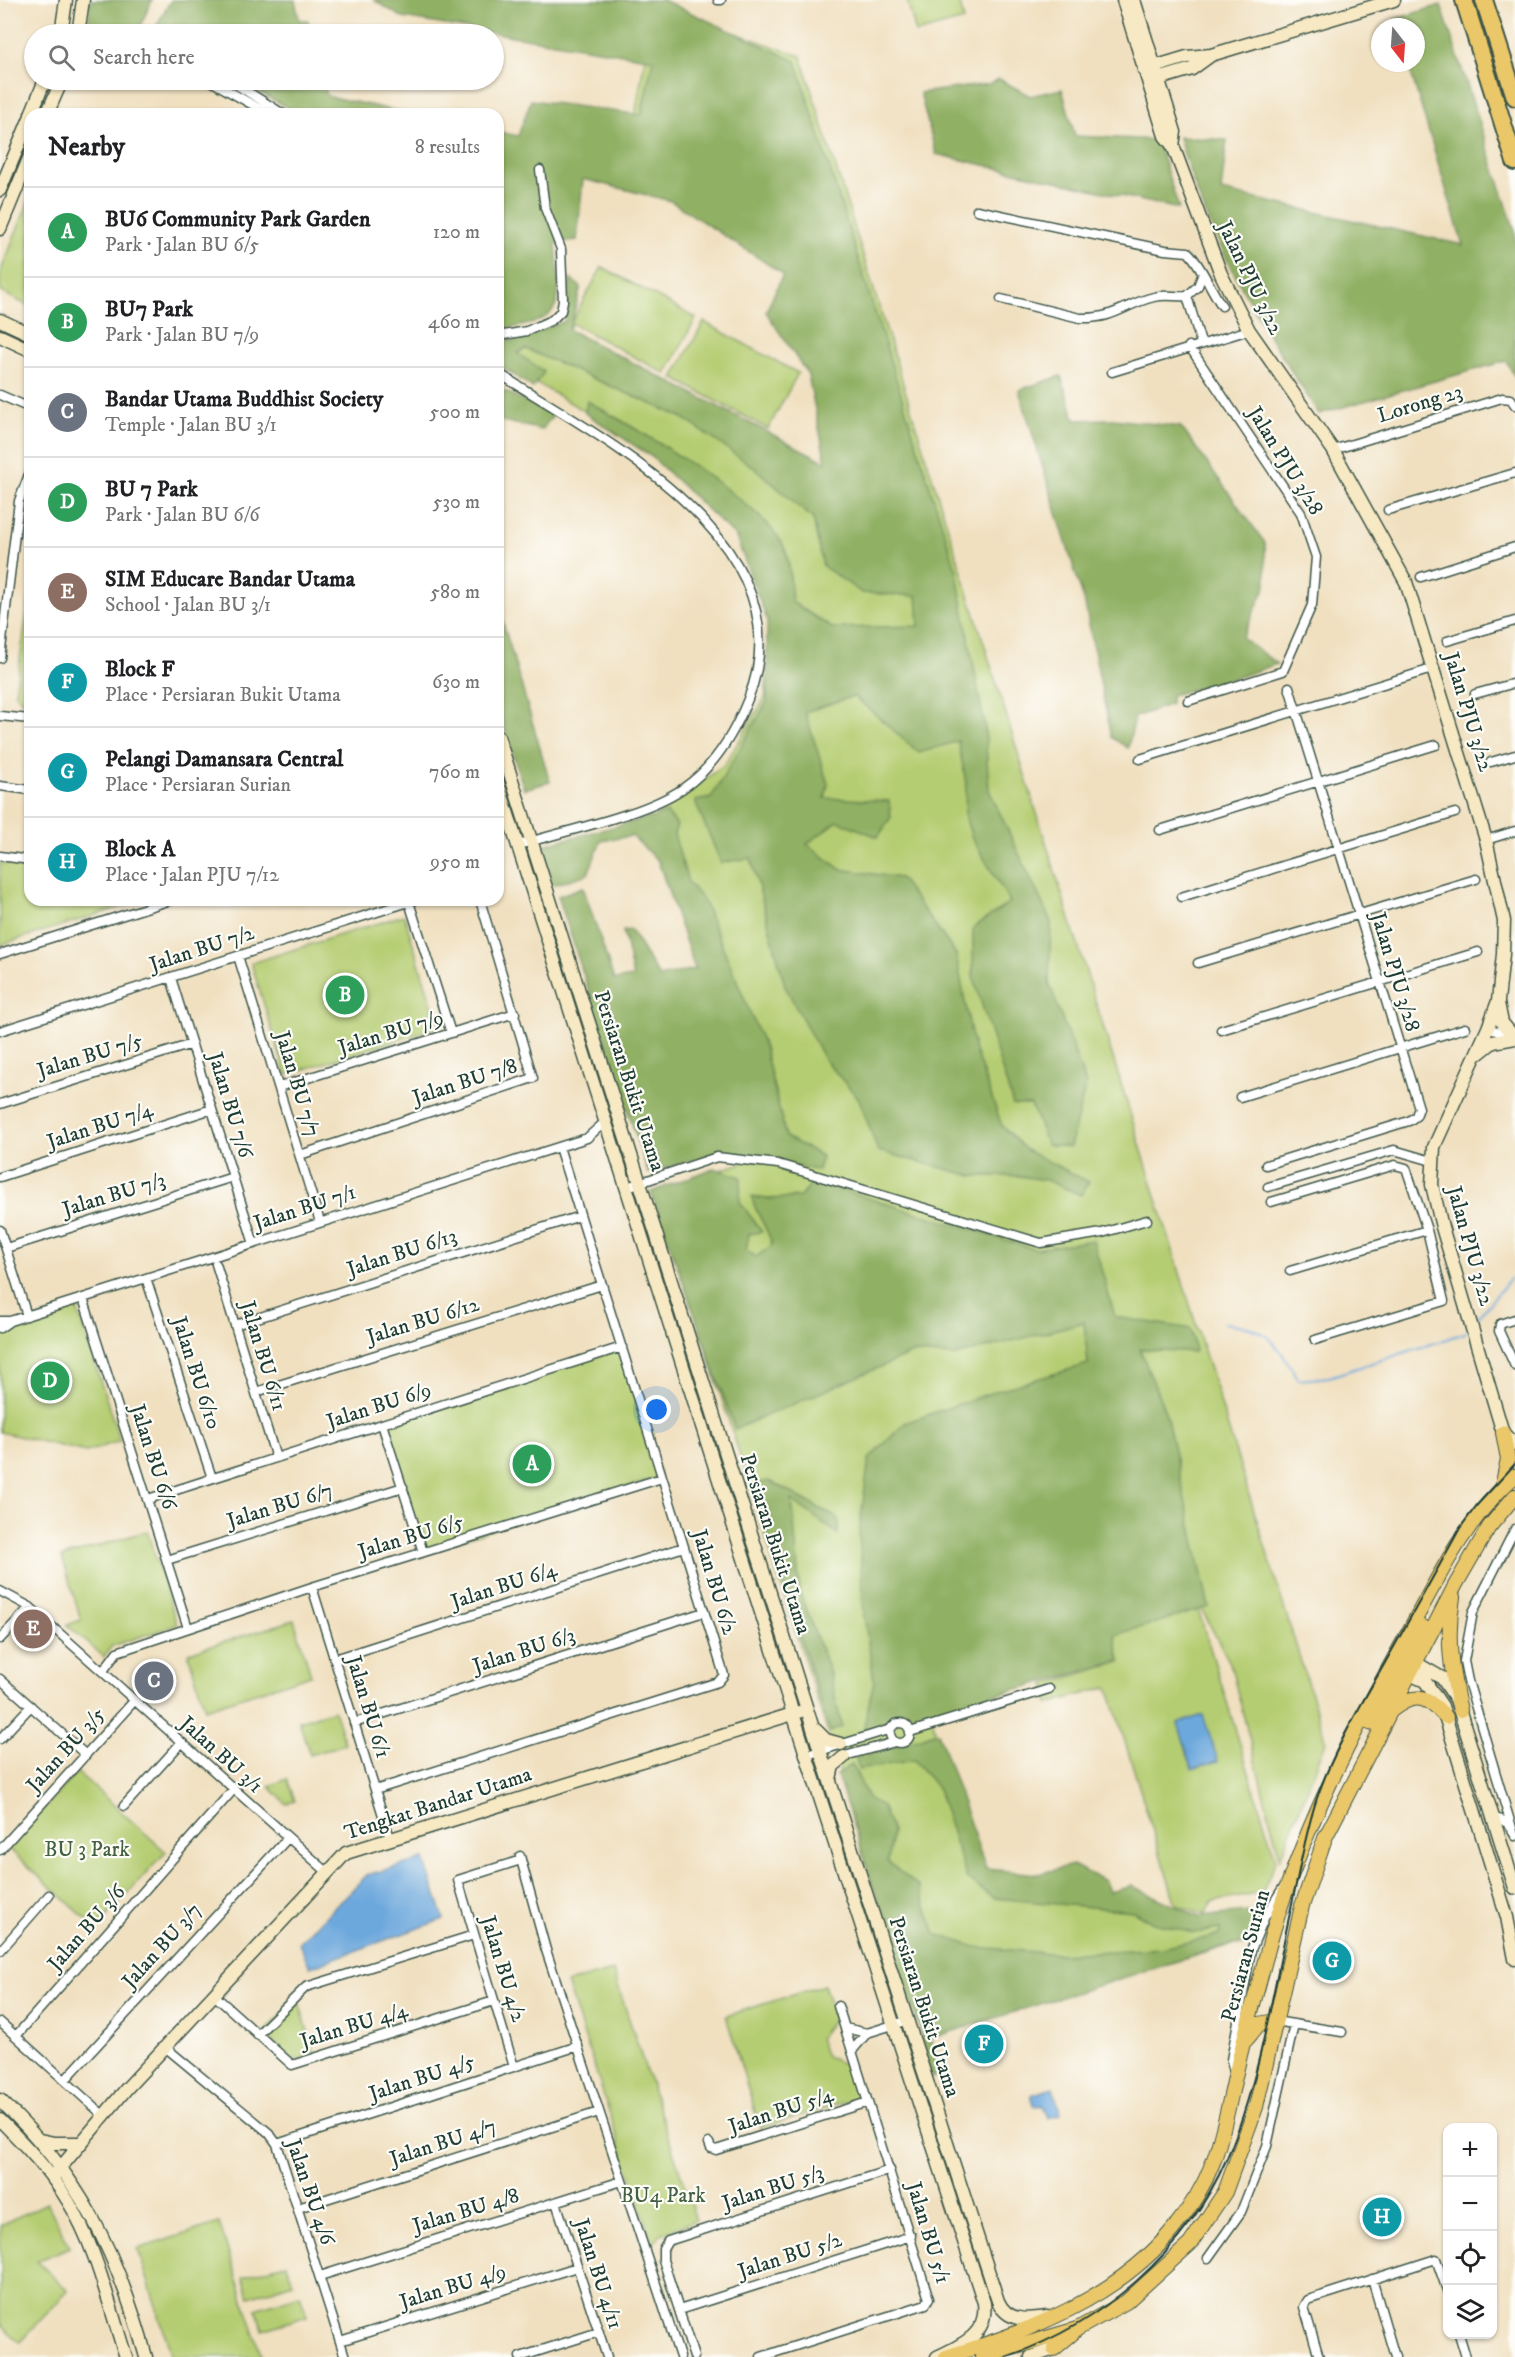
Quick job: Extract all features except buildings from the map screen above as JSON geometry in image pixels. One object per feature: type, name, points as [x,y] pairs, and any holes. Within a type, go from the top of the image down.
[{"type":"highway","points":[[1464,0],[1515,162]]},
{"type":"highway","points":[[1484,0],[1515,97]]},
{"type":"main road","points":[[1354,1736],[1369,1723],[1407,1665],[1473,1538],[1509,1486],[1508,1459],[1503,1433]]},
{"type":"main road","name":"Persiaran Surian","points":[[946,2357],[1055,2316],[1097,2293],[1158,2246],[1188,2210],[1206,2181],[1222,2142],[1235,2075],[1258,1987],[1287,1886],[1317,1811],[1448,1558],[1515,1476]]},
{"type":"main road","name":"Persiaran Surian","points":[[982,2357],[1077,2329],[1126,2302],[1148,2285],[1190,2244],[1209,2218],[1230,2182],[1246,2139],[1311,1874],[1338,1808],[1388,1713],[1407,1665],[1489,1527],[1515,1496]]},
{"type":"main road","points":[[1456,1584],[1449,1617],[1449,1647],[1450,1668],[1460,1710]]},
{"type":"main road","points":[[1388,1713],[1404,1701],[1415,1698],[1433,1704],[1446,1717]]},
{"type":"main road","points":[[1242,2047],[1256,2026],[1275,2021],[1263,2008],[1258,1987]]},
{"type":"main road","points":[[1054,2349],[1077,2329]]},
{"type":"street","points":[[64,24],[66,0]]},
{"type":"street","points":[[81,24],[83,0]]},
{"type":"street","name":"Jalan PJU 3/22","points":[[1123,0],[1152,75]]},
{"type":"street","name":"Jalan PJU 3/22","points":[[1134,0],[1165,136],[1173,146],[1221,274],[1249,330],[1333,450],[1406,582],[1435,668],[1486,840],[1504,921],[1498,1001],[1477,1055],[1440,1130],[1432,1161],[1433,1194],[1503,1433]]},
{"type":"street","points":[[1152,75],[1192,69],[1211,55],[1394,0]]},
{"type":"street","points":[[34,108],[41,90]]},
{"type":"street","points":[[50,108],[58,90]]},
{"type":"street","points":[[227,90],[258,108]]},
{"type":"street","points":[[245,90],[274,108]]},
{"type":"street","points":[[0,190],[24,133]]},
{"type":"street","points":[[504,335],[527,331],[552,320],[561,310],[563,301],[561,249],[545,208],[540,170]]},
{"type":"street","points":[[0,229],[24,171]]},
{"type":"street","points":[[977,210],[1165,250],[1188,252],[1197,261],[1221,306]]},
{"type":"street","points":[[1001,299],[1080,318],[1092,318],[1111,315],[1154,297],[1187,296],[1198,286],[1203,276]]},
{"type":"street","points":[[1187,296],[1201,343]]},
{"type":"street","points":[[0,320],[24,331]]},
{"type":"street","points":[[1112,372],[1189,346],[1249,330]]},
{"type":"street","points":[[0,336],[24,347]]},
{"type":"street","name":"Jalan PJU 3/28","points":[[1188,701],[1283,671],[1312,605],[1316,557],[1301,513],[1189,346]]},
{"type":"street","points":[[504,377],[628,453],[700,517],[718,536],[742,579],[756,619],[760,643],[752,688],[727,743],[706,769],[681,790],[648,806],[519,845]]},
{"type":"street","points":[[0,395],[24,405]]},
{"type":"street","name":"Lorong 23","points":[[1333,450],[1502,398],[1511,399],[1515,405]]},
{"type":"street","points":[[1388,510],[1515,473]]},
{"type":"street","points":[[0,658],[19,501],[24,488]]},
{"type":"street","points":[[1421,577],[1515,547]]},
{"type":"street","points":[[1447,641],[1515,621]]},
{"type":"street","points":[[1140,759],[1435,668]]},
{"type":"street","points":[[1475,694],[1515,682]]},
{"type":"street","name":"Jalan PJU 3/28","points":[[1266,1165],[1413,1120],[1419,1108],[1289,687]]},
{"type":"street","points":[[0,716],[24,718]]},
{"type":"street","points":[[1160,830],[1436,745]]},
{"type":"street","name":"Persiaran Bukit Utama","points":[[504,755],[812,1726],[1000,2305],[1009,2316],[1021,2319],[1055,2316]]},
{"type":"street","points":[[1491,762],[1515,755]]},
{"type":"street","points":[[0,786],[24,789]]},
{"type":"street","name":"Persiaran Bukit Utama","points":[[504,801],[808,1761],[984,2303],[985,2317],[973,2338],[937,2357]]},
{"type":"street","points":[[1181,897],[1455,813]]},
{"type":"street","points":[[1486,840],[1515,831]]},
{"type":"street","points":[[0,856],[24,859]]},
{"type":"street","points":[[1198,963],[1476,879]]},
{"type":"street","points":[[0,954],[142,906]]},
{"type":"street","name":"Jalan BU 7/2","points":[[0,1031],[396,906]]},
{"type":"street","points":[[413,906],[451,1033]]},
{"type":"street","name":"Jalan BU 7/8","points":[[300,1155],[529,1081],[533,1074],[482,906]]},
{"type":"street","points":[[1221,1030],[1478,952]]},
{"type":"street","name":"Jalan BU 7/7","points":[[238,956],[320,1222]]},
{"type":"street","name":"Jalan BU 7/6","points":[[171,978],[254,1244]]},
{"type":"street","points":[[1498,1001],[1502,1023],[1515,1038]]},
{"type":"street","name":"Jalan BU 7/9","points":[[279,1087],[514,1013]]},
{"type":"street","points":[[1240,1097],[1465,1028]]},
{"type":"street","points":[[1488,1029],[1515,1038]]},
{"type":"street","points":[[1477,1055],[1493,1042],[1515,1038]]},
{"type":"street","name":"Jalan BU 7/5","points":[[0,1104],[192,1044]]},
{"type":"street","name":"Jalan BU 7/4","points":[[0,1177],[212,1109]]},
{"type":"street","name":"Jalan BU 7/1","points":[[0,1321],[10,1321],[27,1316],[559,1147],[593,1135],[606,1121]]},
{"type":"street","name":"Jalan BU 6/2","points":[[375,1790],[721,1681],[724,1672],[559,1147]]},
{"type":"street","points":[[1268,1187],[1400,1150],[1432,1161]]},
{"type":"street","points":[[627,1187],[717,1157],[778,1164],[1041,1244],[1102,1233],[1147,1220]]},
{"type":"street","points":[[1271,1202],[1389,1165],[1406,1168],[1427,1230],[1444,1301],[1315,1340]]},
{"type":"street","points":[[1334,1167],[1338,1180]]},
{"type":"street","points":[[1318,1172],[1323,1185]]},
{"type":"street","name":"Jalan BU 7/3","points":[[6,1248],[233,1177]]},
{"type":"street","name":"Jalan BU 6/13","points":[[235,1325],[580,1215]]},
{"type":"street","points":[[0,1230],[27,1316]]},
{"type":"street","points":[[1290,1271],[1427,1230]]},
{"type":"street","name":"Jalan BU 6/11","points":[[216,1264],[276,1458]]},
{"type":"street","name":"Jalan BU 6/10","points":[[146,1278],[212,1478]]},
{"type":"street","name":"Jalan BU 6/12","points":[[256,1392],[602,1285]]},
{"type":"street","name":"Jalan BU 6/6","points":[[83,1298],[188,1628]]},
{"type":"street","points":[[1515,1319],[1500,1324],[1498,1331],[1515,1366]]},
{"type":"street","name":"Jalan BU 7/1","points":[[0,1328],[10,1321]]},
{"type":"street","name":"Jalan BU 6/9","points":[[148,1499],[622,1347]]},
{"type":"street","points":[[382,1424],[423,1552]]},
{"type":"street","points":[[1503,1433],[1515,1445]]},
{"type":"street","name":"Jalan BU 6/5","points":[[103,1671],[117,1652],[171,1633],[662,1478]]},
{"type":"street","name":"Jalan BU 6/7","points":[[167,1560],[403,1487]]},
{"type":"street","points":[[1514,1832],[1467,1681],[1464,1661],[1473,1612],[1515,1529]]},
{"type":"street","name":"Jalan BU 6/4","points":[[335,1659],[684,1547]]},
{"type":"street","name":"Jalan BU 6/1","points":[[312,1587],[390,1838]]},
{"type":"street","name":"Jalan BU 3/1","points":[[0,1591],[4,1597],[30,1607],[326,1872]]},
{"type":"street","points":[[0,1639],[30,1607]]},
{"type":"street","name":"Jalan BU 6/3","points":[[354,1723],[704,1612]]},
{"type":"street","points":[[1407,1665],[1442,1678],[1450,1689],[1460,1710],[1515,1888]]},
{"type":"street","points":[[1407,1665],[1432,1688],[1446,1717],[1511,1916],[1515,1959]]},
{"type":"street","points":[[0,1679],[86,1755]]},
{"type":"street","points":[[812,1726],[826,1740],[842,1750],[905,1742],[910,1732],[1049,1689]]},
{"type":"street","name":"Jalan BU 3/5","points":[[0,1850],[134,1701]]},
{"type":"street","points":[[0,1739],[31,1706]]},
{"type":"street","name":"Tengkat Bandar Utama","points":[[49,2175],[62,2165],[103,2115],[345,1852],[807,1709]]},
{"type":"street","points":[[808,1761],[842,1750],[902,1723],[910,1732]]},
{"type":"street","points":[[891,1728],[890,1735],[895,1742]]},
{"type":"street","points":[[124,1806],[181,1743]]},
{"type":"street","points":[[830,1780],[833,1766],[842,1750]]},
{"type":"street","name":"Jalan BU 3/6","points":[[16,2036],[233,1790]]},
{"type":"street","points":[[1493,1818],[1501,1819],[1514,1832]]},
{"type":"street","name":"Jalan BU 3/7","points":[[65,2080],[287,1839]]},
{"type":"street","name":"Jalan BU 4/2","points":[[514,2067],[458,1880],[521,1858],[546,1950],[578,2046]]},
{"type":"street","points":[[1235,2075],[1231,2060],[1251,1950],[1265,1916],[1280,1891],[1287,1886]]},
{"type":"street","points":[[0,1952],[49,1895]]},
{"type":"street","points":[[257,2035],[306,1987],[474,1935]]},
{"type":"street","name":"Jalan BU 4/4","points":[[213,1994],[292,2065],[494,2001]]},
{"type":"street","name":"Jalan BU 5/1","points":[[760,2357],[926,2304],[929,2294],[838,2006]]},
{"type":"street","points":[[845,2028],[867,2033],[909,2020]]},
{"type":"street","points":[[1275,2021],[1342,2032]]},
{"type":"street","points":[[0,2022],[103,2115]]},
{"type":"street","points":[[1208,2258],[1241,2212],[1267,2146],[1294,2024]]},
{"type":"street","points":[[852,2051],[867,2033]]},
{"type":"street","points":[[578,2046],[680,2357]]},
{"type":"street","name":"Jalan BU 4/5","points":[[278,2144],[578,2046]]},
{"type":"street","name":"Jalan BU 4/6","points":[[165,2047],[278,2144],[345,2357]]},
{"type":"street","points":[[0,2090],[23,2112],[29,2127]]},
{"type":"street","points":[[0,2100],[29,2127],[62,2165],[90,2210],[112,2257],[146,2357]]},
{"type":"street","name":"Jalan BU 5/4","points":[[709,2143],[711,2148],[716,2150],[868,2102]]},
{"type":"street","name":"Jalan BU 4/7","points":[[298,2208],[599,2112]]},
{"type":"street","points":[[0,2120],[49,2175],[69,2202],[93,2255],[126,2357]]},
{"type":"street","points":[[40,2140],[54,2143],[81,2143],[74,2156],[71,2179]]},
{"type":"street","name":"Jalan BU 5/3","points":[[679,2310],[662,2254],[668,2241],[890,2170]]},
{"type":"street","name":"Jalan BU 4/8","points":[[320,2276],[622,2181]]},
{"type":"street","name":"Jalan BU 4/11","points":[[556,2202],[607,2357]]},
{"type":"street","name":"Jalan BU 5/2","points":[[679,2310],[911,2236]]},
{"type":"street","points":[[1319,2357],[1305,2302],[1436,2259],[1445,2285]]},
{"type":"street","name":"Jalan BU 4/9","points":[[340,2341],[577,2267]]},
{"type":"street","points":[[1371,2279],[1395,2357]]},
{"type":"street","points":[[679,2310],[694,2357]]},
{"type":"street","points":[[520,2357],[599,2332]]},
{"type":"street","points":[[1461,2339],[1466,2357]]},
{"type":"street","points":[[1031,2357],[1054,2349]]},
{"type":"green space","points":[[90,0],[152,0],[141,24],[88,24]]},
{"type":"green space","points":[[171,0],[295,0],[299,20],[308,20],[309,24],[158,24]]},
{"type":"green space","points":[[374,0],[663,0],[796,61],[956,569],[985,728],[989,790],[1051,922],[1049,983],[1086,1084],[1070,1147],[1047,1145],[1031,1105],[1013,1105],[973,976],[973,928],[1010,902],[972,838],[965,816],[966,783],[958,741],[919,753],[854,696],[805,712],[828,784],[825,798],[889,801],[891,817],[878,837],[838,821],[807,844],[840,869],[900,878],[956,954],[974,1048],[1002,1126],[1026,1150],[1089,1182],[1081,1195],[1046,1180],[1018,1176],[972,1176],[878,1151],[859,1099],[824,1059],[785,986],[751,858],[721,863],[695,801],[711,798],[767,702],[767,620],[736,537],[652,457],[585,413],[587,401],[695,466],[751,508],[784,547],[789,567],[792,602],[832,628],[919,626],[917,596],[862,593],[823,566],[813,519],[756,469],[683,418],[526,349],[517,353],[544,372],[533,388],[504,368],[504,341],[515,341],[565,321],[570,279],[581,287],[569,330],[826,462],[808,375],[766,312],[783,274],[671,201],[583,179],[577,240],[556,243],[559,280],[555,306],[549,315],[538,321],[504,328],[504,133],[518,136],[531,100],[641,115],[653,59],[504,35],[504,24],[440,24],[403,18]]},
{"type":"green space","points":[[907,0],[959,0],[964,20],[916,33]]},
{"type":"green space","points":[[654,4],[801,56],[1326,1742],[1280,1858],[1230,1663],[1196,1599],[931,1714],[975,1880],[1203,1924],[1248,1914],[1245,1941],[924,2037],[656,1191],[787,1148],[646,823],[725,764],[765,698],[773,615],[739,531],[638,442],[504,364],[504,356],[546,323],[828,483],[851,455],[800,274],[635,116]]},
{"type":"green space","points":[[1441,5],[1515,231],[1515,377],[1506,361],[1319,414],[1238,281],[1205,211],[1179,137],[1227,140],[1221,191],[1463,245],[1411,72],[1425,72],[1425,18],[1398,18]]},
{"type":"green space","points":[[999,79],[1030,96],[1062,89],[1075,136],[1157,140],[1179,209],[936,154],[920,93],[989,84]]},
{"type":"green space","points":[[255,90],[326,90],[327,96],[383,108],[288,108]]},
{"type":"green space","points":[[24,213],[24,304],[0,291],[0,273]]},
{"type":"green space","points":[[602,267],[696,318],[666,374],[571,323]]},
{"type":"green space","points":[[704,322],[798,373],[768,429],[673,378]]},
{"type":"green space","points":[[1061,376],[1075,420],[1113,419],[1181,427],[1265,543],[1266,586],[1242,638],[1277,664],[1226,681],[1171,695],[1171,704],[1135,717],[1128,748],[1111,737],[1085,604],[1019,390]]},
{"type":"green space","points":[[504,391],[553,415],[542,430],[504,421]]},
{"type":"green space","points":[[504,626],[550,782],[524,789],[504,727]]},
{"type":"green space","points":[[24,633],[24,702],[15,692]]},
{"type":"green space","points":[[667,813],[677,825],[674,834],[688,882],[704,902],[764,1046],[786,1137],[822,1156],[818,1170],[715,1154],[648,1173],[558,896],[583,887],[614,980],[633,977],[623,931],[631,930],[659,977],[695,969],[658,861],[632,836],[601,841],[588,874],[553,885],[545,865],[546,844]]},
{"type":"green space","points":[[0,863],[24,865],[24,906],[125,906],[0,945]]},
{"type":"green space","points":[[404,915],[439,1027],[286,1075],[251,963]]},
{"type":"green space","points":[[714,1168],[741,1177],[740,1202],[762,1232],[749,1234],[746,1250],[756,1257],[772,1245],[752,1197],[768,1199],[800,1197],[813,1181],[1035,1249],[1093,1240],[1115,1317],[1191,1329],[1195,1352],[1140,1349],[1166,1414],[1209,1607],[1115,1635],[1120,1661],[863,1731],[874,1681],[864,1616],[859,1531],[869,1459],[905,1423],[999,1390],[1088,1364],[1084,1322],[955,1356],[913,1353],[735,1429],[651,1192]]},
{"type":"green space","points":[[76,1306],[120,1441],[86,1452],[0,1432],[0,1330]]},
{"type":"green space","points":[[621,1349],[660,1477],[424,1551],[384,1425]]},
{"type":"green space","points":[[770,1481],[839,1519],[838,1534],[792,1500],[800,1593],[829,1671],[842,1727],[830,1732],[752,1484]]},
{"type":"green space","points":[[147,1531],[177,1625],[112,1646],[104,1657],[67,1625],[81,1620],[62,1557]]},
{"type":"green space","points":[[1198,1609],[1276,1860],[1262,1893],[1212,1902],[1205,1915],[1176,1905],[1108,1687],[1048,1704],[1045,1684],[1121,1662],[1113,1635]]},
{"type":"green space","points":[[294,1620],[311,1675],[205,1709],[188,1653]]},
{"type":"green space","points":[[334,1710],[345,1744],[310,1755],[299,1721]]},
{"type":"green space","points":[[938,1732],[986,1869],[1038,1874],[1073,1865],[1105,1881],[1109,1892],[1132,1886],[1199,1917],[1247,1912],[1257,1920],[1248,1946],[1231,1944],[931,2038],[939,2075],[931,2078],[921,2034],[837,1775],[852,1764],[868,1798],[882,1806],[892,1831],[888,1862],[919,1887],[936,1934],[975,1947],[1060,1954],[1162,1948],[1219,1935],[1220,1929],[1194,1933],[1153,1923],[1133,1911],[994,1898],[967,1879],[938,1789],[914,1760],[859,1770],[856,1759]]},
{"type":"green space","name":"BU 3 Park","points":[[77,1772],[166,1852],[96,1928],[8,1848]]},
{"type":"green space","points":[[287,1779],[295,1801],[286,1804],[269,1786]]},
{"type":"green space","name":"BU4 Park","points":[[613,1971],[696,2220],[658,2235],[653,2246],[567,1983]]},
{"type":"green space","points":[[824,1985],[835,2017],[819,2038],[826,2057],[850,2066],[859,2091],[858,2098],[760,2128],[726,2016]]},
{"type":"green space","points":[[298,1999],[315,2054],[293,2062],[264,2033]]},
{"type":"green space","points":[[47,2203],[70,2247],[37,2261],[68,2291],[20,2342],[0,2324],[0,2225]]},
{"type":"green space","points":[[219,2223],[262,2357],[172,2357],[138,2249]]},
{"type":"green space","points":[[287,2263],[293,2283],[249,2297],[243,2277]]},
{"type":"green space","points":[[300,2295],[307,2316],[263,2330],[256,2309]]},
{"type":"water","points":[[1203,1715],[1218,1761],[1192,1769],[1178,1723]]},
{"type":"water","points":[[424,1859],[444,1919],[310,1967],[299,1943],[367,1875]]},
{"type":"water","points":[[1053,2088],[1061,2114],[1048,2118],[1043,2105],[1035,2107],[1031,2095]]},
{"type":"waterway","points":[[1475,1321],[1509,1280],[1515,1276]]},
{"type":"waterway","points":[[1223,1323],[1252,1328],[1262,1333],[1277,1347],[1299,1380],[1329,1377],[1465,1333],[1467,1330]]},
{"type":"railway","points":[[1006,2357],[1041,2343],[1075,2325],[1107,2304],[1137,2280],[1164,2254],[1189,2224],[1210,2192],[1227,2158],[1249,2096],[1266,2030],[1306,1836],[1317,1798],[1330,1766],[1353,1720],[1460,1528],[1477,1505],[1515,1464]]},
{"type":"place","name":"BU7 Park","points":[[345,995]]},
{"type":"place","name":"BU 7 Park","points":[[50,1381]]},
{"type":"place","name":"BU6 Community Park Garden","points":[[532,1464]]},
{"type":"place","name":"SIM Educare Bandar Utama","points":[[33,1629]]},
{"type":"place","name":"Bandar Utama Buddhist Society","points":[[154,1681]]},
{"type":"place","name":"Pelangi Damansara Central","points":[[1332,1961]]},
{"type":"place","name":"Block F","points":[[984,2044]]},
{"type":"place","name":"Block A","points":[[1382,2217]]}]
